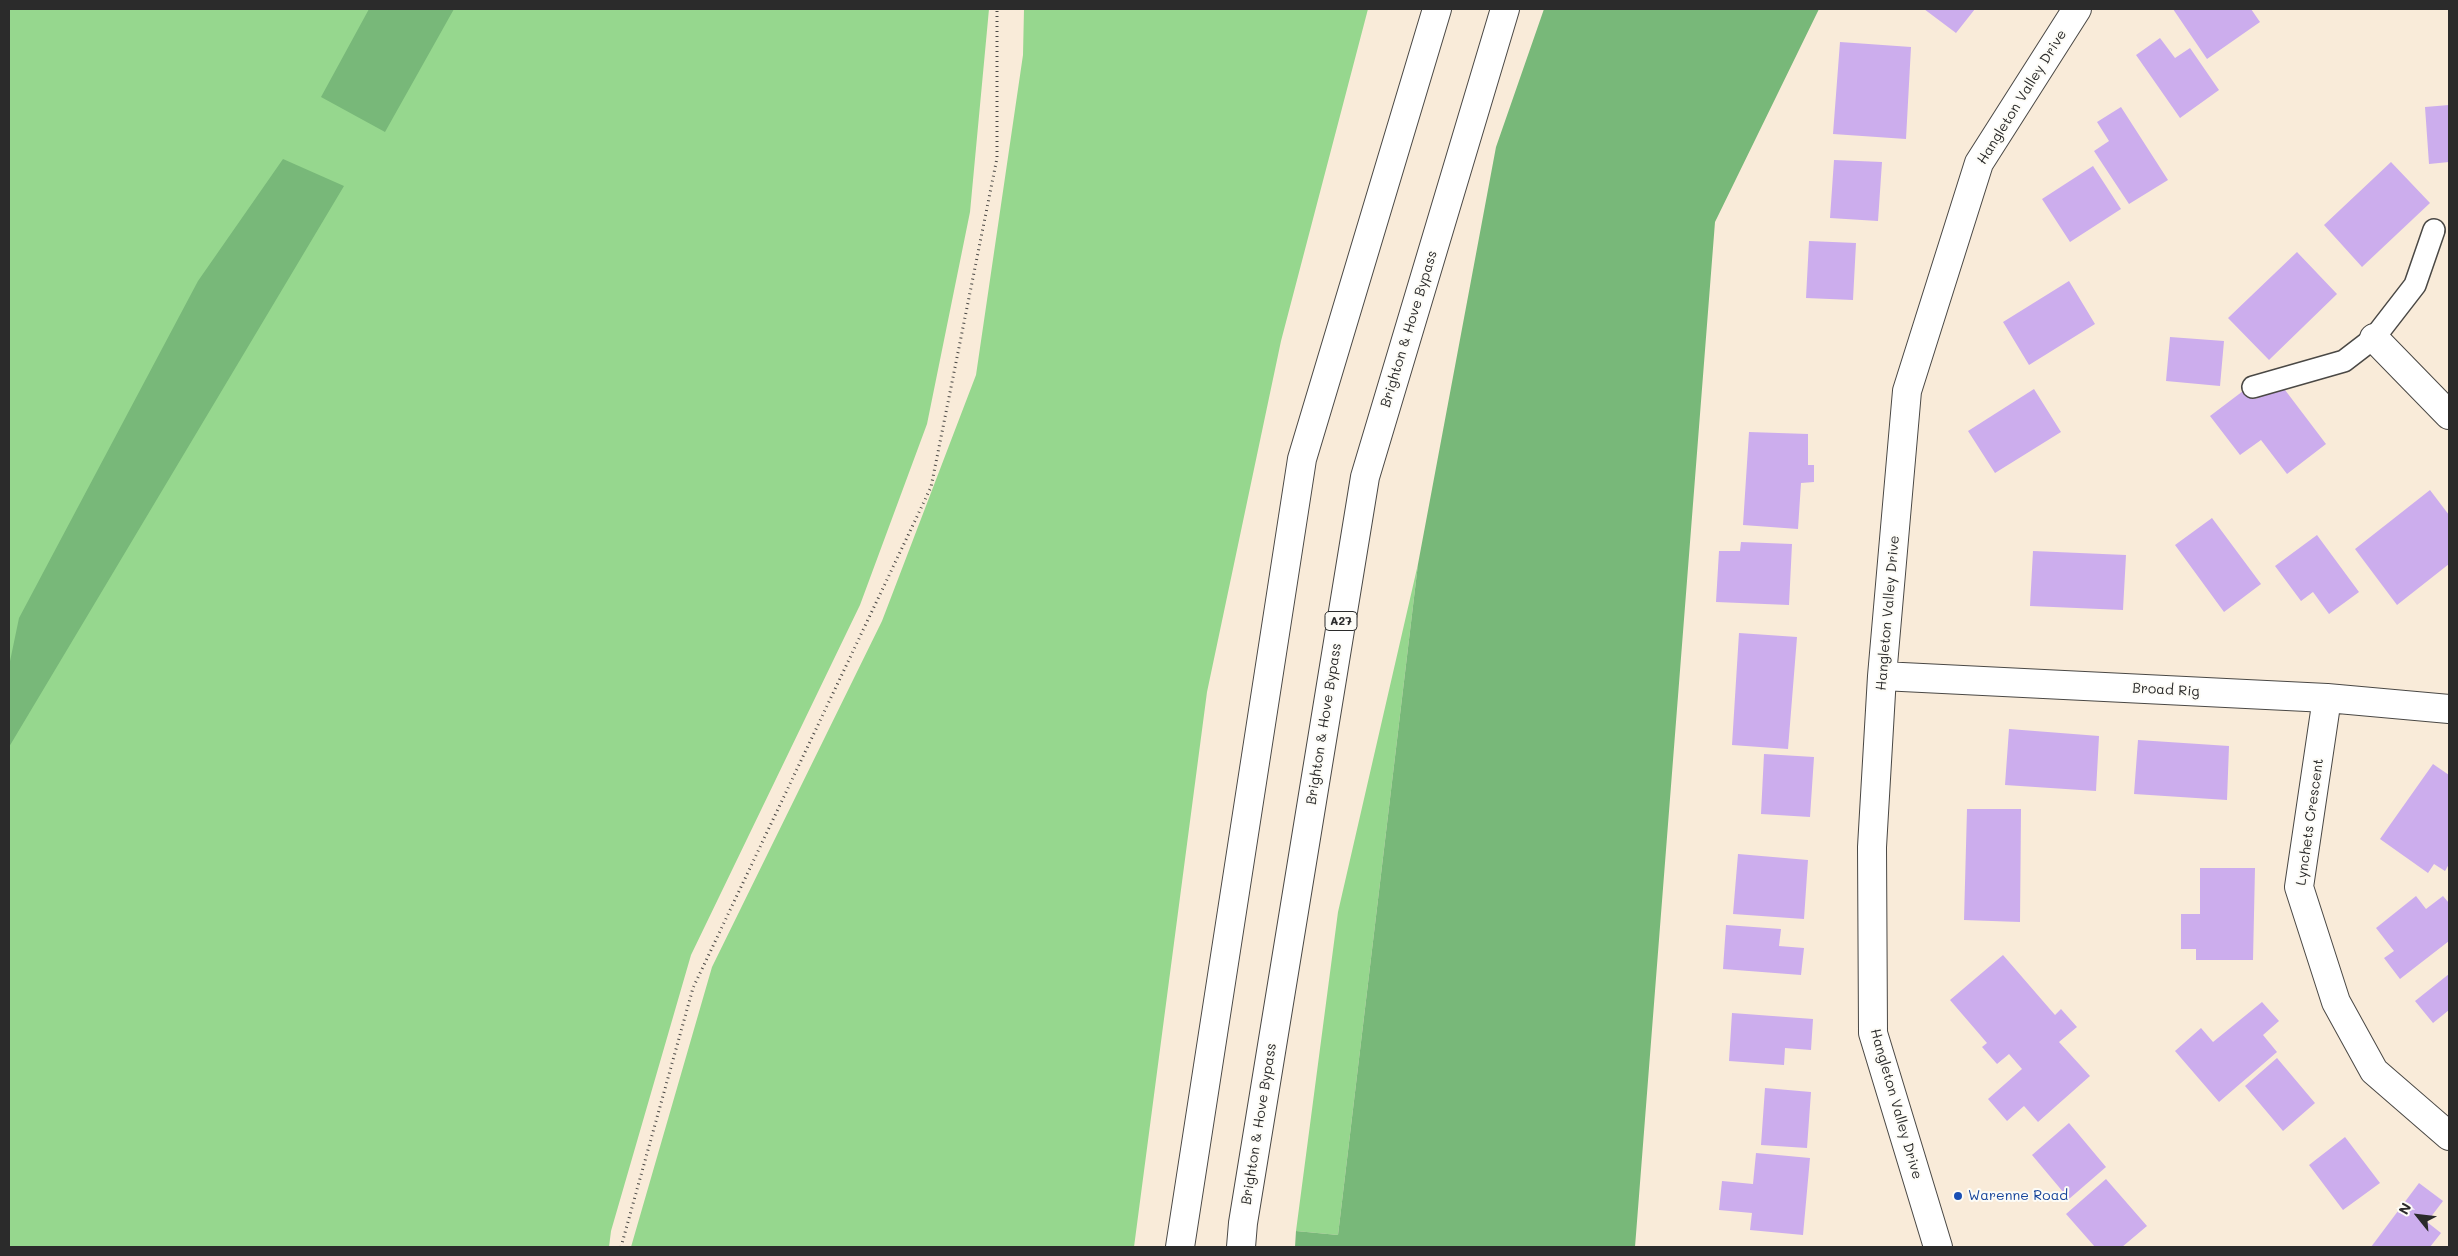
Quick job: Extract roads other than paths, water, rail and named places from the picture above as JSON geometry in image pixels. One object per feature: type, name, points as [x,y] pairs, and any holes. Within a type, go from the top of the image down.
[{"type":"main road","points":[[1180,1247],[1302,459],[1437,9]]},
{"type":"main road","name":"Brighton & Hove Bypass","points":[[1241,1247],[1243,1223],[1365,477],[1505,9]]},
{"type":"main road","name":"Hangleton Valley Drive","points":[[1938,1247],[1873,1033],[1872,847],[1882,676],[1907,391],[1979,163],[2077,9]]},
{"type":"main road","points":[[2374,338],[2449,415]]},
{"type":"main road","name":"Broad Rig","points":[[1882,676],[2328,698],[2449,709]]},
{"type":"main road","name":"Lynchets Crescent","points":[[2328,698],[2299,887],[2336,1002],[2374,1070],[2449,1136]]},
{"type":"lane","points":[[2253,387],[2344,361],[2374,338],[2415,285],[2434,230]]},
{"type":"place","name":"Warenne Road","points":[[1958,1196]]}]
